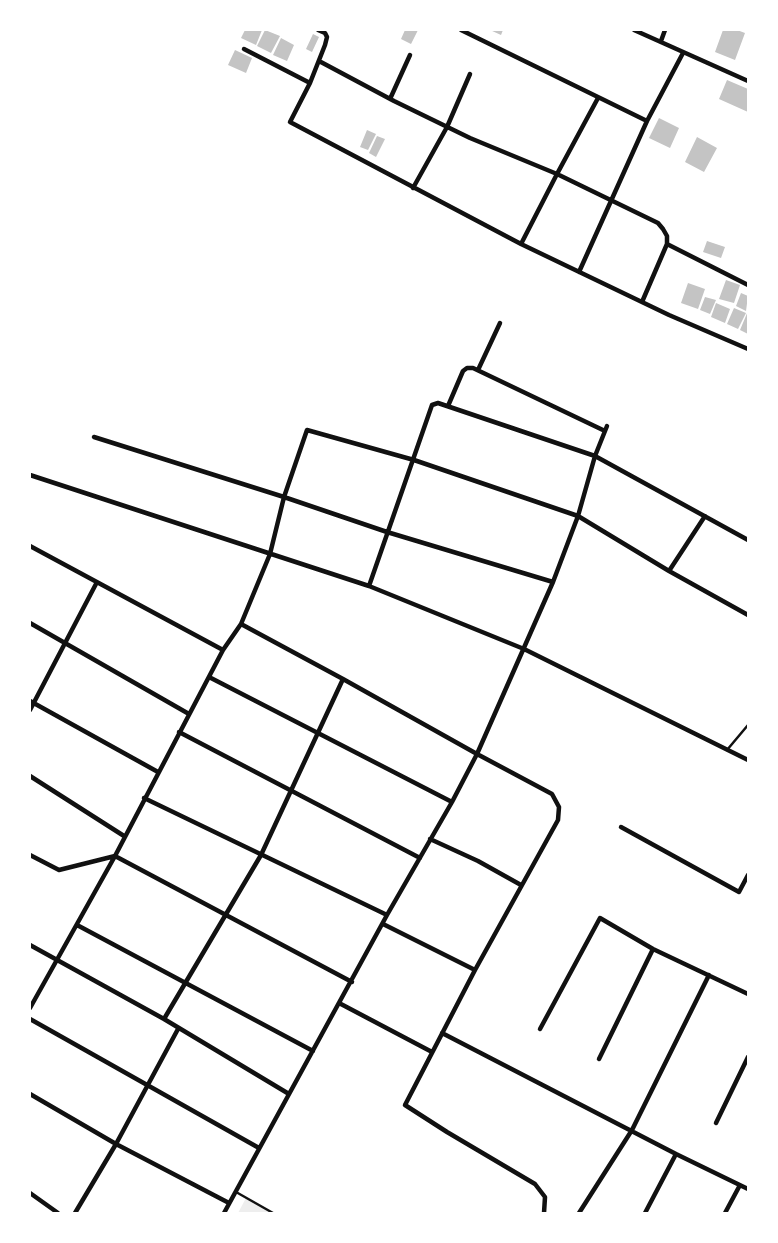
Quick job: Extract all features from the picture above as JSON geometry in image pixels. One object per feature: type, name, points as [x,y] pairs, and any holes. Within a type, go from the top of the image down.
[{"type":"street","points":[[318,30],[325,33],[327,37],[310,83],[290,122],[522,244],[642,302],[748,349]]},
{"type":"street","points":[[462,30],[471,32],[646,122]]},
{"type":"street","points":[[634,30],[748,81]]},
{"type":"street","points":[[661,41],[665,30]]},
{"type":"street","points":[[244,49],[310,83]]},
{"type":"street","points":[[579,272],[646,122],[683,53]]},
{"type":"street","points":[[390,99],[410,56]]},
{"type":"street","points":[[319,62],[448,127],[557,174],[658,223],[664,228],[667,244],[642,302]]},
{"type":"street","points":[[414,188],[448,127],[470,74]]},
{"type":"street","points":[[522,244],[598,98]]},
{"type":"street","points":[[667,244],[748,284]]},
{"type":"street","points":[[478,370],[500,323]]},
{"type":"street","points":[[448,406],[463,371],[467,368],[478,370],[605,431]]},
{"type":"street","points":[[369,586],[432,405],[438,403],[595,456],[748,540]]},
{"type":"street","points":[[224,1213],[387,915],[452,802],[476,754],[553,582],[578,516],[595,456],[607,426]]},
{"type":"street","points":[[30,1008],[115,856],[223,650],[241,624],[270,554],[284,497],[308,430],[414,460],[578,516],[669,571],[748,615]]},
{"type":"street","points":[[94,437],[284,497],[387,532],[553,582]]},
{"type":"street","points":[[30,475],[369,586],[524,649],[748,760]]},
{"type":"street","points":[[669,571],[705,516]]},
{"type":"street","points":[[30,546],[223,650]]},
{"type":"street","points":[[30,710],[32,702],[66,643],[97,582]]},
{"type":"street","points":[[30,623],[189,714]]},
{"type":"street","points":[[241,624],[552,794],[559,806],[558,820],[475,970],[405,1105],[535,1184],[544,1197],[544,1213]]},
{"type":"street","points":[[209,677],[452,802]]},
{"type":"street","points":[[164,1019],[261,855],[343,679]]},
{"type":"street","points":[[32,702],[158,772]]},
{"type":"street","points":[[179,732],[420,858]]},
{"type":"street","points":[[30,776],[124,836]]},
{"type":"street","points":[[144,798],[387,915]]},
{"type":"street","points":[[621,827],[739,892],[748,875]]},
{"type":"street","points":[[430,840],[478,861],[521,885]]},
{"type":"street","points":[[30,855],[59,870],[115,856],[352,982]]},
{"type":"street","points":[[540,1029],[600,918],[653,949],[748,994]]},
{"type":"street","points":[[383,924],[475,970]]},
{"type":"street","points":[[76,926],[313,1050]]},
{"type":"street","points":[[30,945],[164,1019],[290,1094]]},
{"type":"street","points":[[599,1059],[653,949]]},
{"type":"street","points":[[579,1213],[632,1130],[709,975]]},
{"type":"street","points":[[339,1003],[432,1052]]},
{"type":"street","points":[[30,1019],[259,1148]]},
{"type":"street","points":[[75,1213],[116,1144],[178,1029]]},
{"type":"street","points":[[442,1033],[676,1154],[748,1189]]},
{"type":"street","points":[[716,1123],[748,1057]]},
{"type":"street","points":[[30,1094],[116,1144],[230,1204]]},
{"type":"street","points":[[645,1213],[676,1154]]},
{"type":"street","points":[[725,1213],[740,1185]]},
{"type":"street","points":[[30,1193],[58,1213]]},
{"type":"lane","points":[[727,750],[748,725]]},
{"type":"lane","points":[[236,1192],[273,1213]]},
{"type":"shaded area","points":[[246,1198],[271,1213],[238,1213]]},
{"type":"building","points":[[245,30],[262,30],[256,45],[241,38]]},
{"type":"building","points":[[265,30],[280,36],[271,53],[257,46]]},
{"type":"building","points":[[405,30],[418,30],[411,44],[401,39]]},
{"type":"building","points":[[490,30],[503,30],[501,35]]},
{"type":"building","points":[[723,30],[737,30],[745,33],[735,60],[715,52]]},
{"type":"building","points":[[313,34],[319,37],[312,52],[306,49]]},
{"type":"building","points":[[281,38],[294,45],[287,61],[273,55]]},
{"type":"building","points":[[235,50],[252,58],[246,73],[228,65]]},
{"type":"building","points":[[727,80],[748,89],[748,112],[719,99]]},
{"type":"building","points":[[659,118],[679,128],[670,148],[649,138]]},
{"type":"building","points":[[367,130],[376,134],[368,150],[360,147]]},
{"type":"building","points":[[377,136],[385,139],[376,157],[369,153]]},
{"type":"building","points":[[697,137],[717,148],[704,172],[685,162]]},
{"type":"building","points":[[707,241],[725,247],[721,258],[703,252]]},
{"type":"building","points":[[726,280],[740,285],[734,303],[719,299]]},
{"type":"building","points":[[688,283],[705,289],[698,309],[681,303]]},
{"type":"building","points":[[741,293],[748,296],[746,311],[736,306]]},
{"type":"building","points":[[705,297],[716,300],[710,314],[700,310]]},
{"type":"building","points":[[716,303],[730,309],[725,323],[711,317]]},
{"type":"building","points":[[734,308],[746,313],[738,329],[727,324]]},
{"type":"building","points":[[748,311],[748,334],[740,330]]}]
